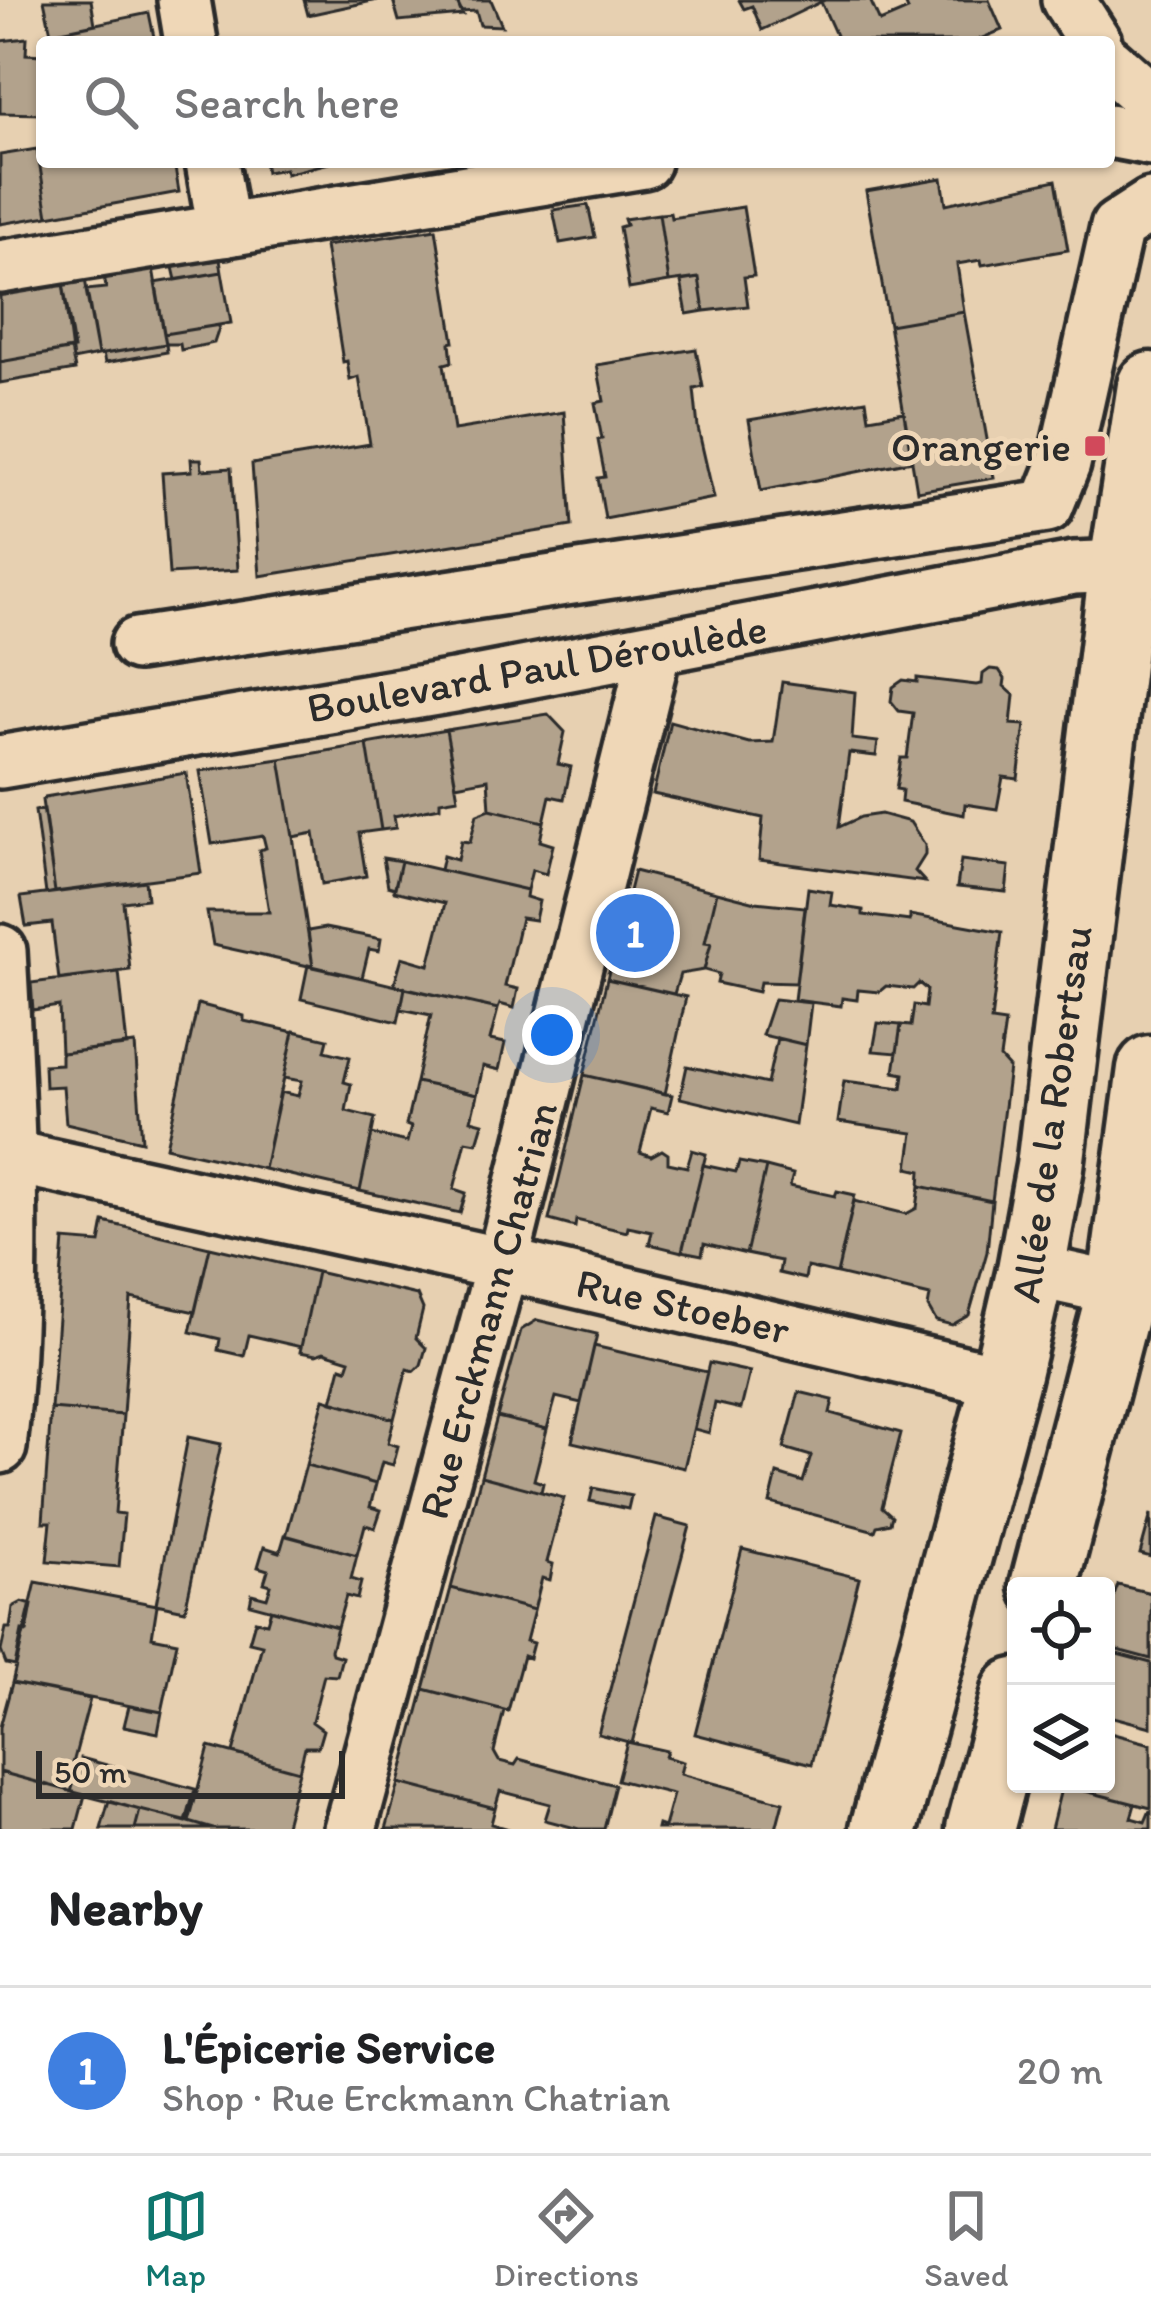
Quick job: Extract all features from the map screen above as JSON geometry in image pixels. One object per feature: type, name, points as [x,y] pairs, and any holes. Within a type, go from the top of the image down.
[{"type":"main road","name":"Allée de la Robertsau","points":[[884,1829],[1031,1270],[1050,1167],[1116,568],[1151,386]]},
{"type":"main road","points":[[1047,1577],[1141,1298],[1151,1069]]},
{"type":"main road","points":[[980,1829],[1007,1726]]},
{"type":"street","points":[[184,0],[190,36]]},
{"type":"street","points":[[1068,0],[1091,36]]},
{"type":"street","points":[[1115,68],[1151,100]]},
{"type":"street","points":[[1115,131],[1151,139]]},
{"type":"street","points":[[213,168],[224,231]]},
{"type":"street","points":[[0,266],[607,168]]},
{"type":"street","points":[[1116,568],[1047,506],[1064,464],[1117,227],[1151,205]]},
{"type":"street","name":"Boulevard Paul Déroulède","points":[[137,644],[1047,506]]},
{"type":"street","name":"Boulevard Paul Déroulède","points":[[0,762],[1116,568]]},
{"type":"street","name":"Rue Erckmann Chatrian","points":[[350,1829],[502,1264],[655,650]]},
{"type":"street","points":[[0,951],[9,1278],[0,1448]]},
{"type":"street","name":"Rue Stoeber","points":[[8,1156],[502,1264],[1005,1382]]},
{"type":"street","points":[[1031,1270],[1141,1298]]},
{"type":"building","points":[[44,0],[91,0],[95,24],[51,33]]},
{"type":"building","points":[[304,0],[377,0],[308,15]]},
{"type":"building","points":[[393,0],[456,0],[463,15],[399,21]]},
{"type":"building","points":[[456,0],[491,0],[502,26],[480,25],[476,11],[461,12]]},
{"type":"building","points":[[739,0],[825,0],[762,30],[752,6],[744,9]]},
{"type":"building","points":[[870,0],[880,22],[908,10],[904,0],[989,0],[1002,30],[988,36],[836,36],[821,2]]},
{"type":"building","points":[[149,13],[154,36],[43,36]]},
{"type":"building","points":[[27,38],[26,54],[36,55],[36,114],[0,113],[0,41]]},
{"type":"building","points":[[36,149],[48,216],[0,224],[0,155]]},
{"type":"building","points":[[40,168],[175,168],[179,192],[48,216]]},
{"type":"building","points":[[265,168],[310,168],[286,174],[285,169],[266,172]]},
{"type":"building","points":[[942,178],[946,204],[1056,180],[1068,250],[982,265],[981,260],[957,264],[964,312],[889,325],[866,191]]},
{"type":"building","points":[[588,205],[595,237],[560,243],[553,210]]},
{"type":"building","points":[[743,207],[754,276],[744,277],[748,306],[704,311],[699,278],[669,282],[659,214],[670,213],[671,218]]},
{"type":"building","points":[[659,214],[669,282],[629,289],[619,227],[626,225],[624,219]]},
{"type":"building","points":[[436,229],[454,342],[450,343],[452,362],[444,364],[454,430],[564,412],[572,526],[260,576],[252,464],[370,444],[359,377],[350,380],[347,361],[343,362],[325,246]]},
{"type":"building","points":[[220,259],[222,272],[176,280],[173,267]]},
{"type":"building","points":[[153,268],[166,344],[98,355],[86,290],[106,288],[104,276]]},
{"type":"building","points":[[222,272],[231,323],[164,334],[155,283]]},
{"type":"building","points":[[699,278],[704,311],[687,314],[681,281]]},
{"type":"building","points":[[85,279],[98,355],[73,360],[63,283]]},
{"type":"building","points":[[63,283],[74,349],[0,362],[0,294]]},
{"type":"building","points":[[964,312],[994,478],[917,491],[889,325]]},
{"type":"building","points":[[220,325],[214,343],[181,350],[180,344],[166,344],[164,334]]},
{"type":"building","points":[[166,344],[167,352],[105,363],[103,354]]},
{"type":"building","points":[[71,349],[75,370],[0,383],[0,362]]},
{"type":"building","points":[[696,349],[703,387],[694,389],[698,428],[714,498],[605,519],[598,478],[605,477],[598,440],[602,439],[595,403],[604,401],[597,365]]},
{"type":"building","points":[[866,400],[869,418],[904,412],[912,461],[761,491],[749,420]]},
{"type":"building","points":[[191,459],[201,459],[202,470],[231,468],[238,570],[169,574],[162,473],[192,471]]},
{"type":"building","points":[[999,670],[1004,686],[1014,695],[1011,724],[1025,725],[1018,779],[1003,777],[997,809],[965,804],[964,815],[901,802],[902,790],[896,789],[901,758],[907,758],[913,713],[899,711],[891,701],[893,687],[903,680],[917,682],[917,678],[982,684],[983,674]]},
{"type":"building","points":[[782,682],[855,692],[852,739],[878,742],[876,756],[849,753],[839,827],[881,814],[910,822],[925,845],[915,871],[925,882],[759,860],[763,818],[653,794],[670,721],[749,743],[773,742]]},
{"type":"building","points":[[548,714],[565,732],[558,764],[571,767],[564,799],[550,796],[544,822],[490,809],[488,779],[456,785],[446,730]]},
{"type":"building","points":[[446,730],[458,798],[440,801],[440,807],[394,816],[396,828],[381,830],[367,744]]},
{"type":"building","points":[[367,744],[381,830],[359,833],[366,876],[322,884],[314,833],[293,837],[280,759]]},
{"type":"building","points":[[280,759],[313,967],[213,945],[207,912],[269,912],[259,850],[266,848],[263,836],[212,844],[200,771]]},
{"type":"building","points":[[186,773],[201,873],[55,892],[45,797]]},
{"type":"building","points":[[44,809],[55,892],[46,894],[35,811]]},
{"type":"building","points":[[490,809],[544,822],[540,841],[553,845],[546,874],[532,870],[527,890],[440,870],[443,856],[457,860],[461,841],[470,842],[477,814]]},
{"type":"building","points":[[383,858],[401,861],[395,888],[388,886]]},
{"type":"building","points":[[961,860],[1009,866],[1006,892],[957,887]]},
{"type":"building","points":[[401,861],[527,890],[526,897],[539,901],[535,920],[521,918],[505,986],[518,989],[514,1008],[500,1004],[498,1009],[394,985],[402,957],[429,965],[445,903],[394,891]]},
{"type":"building","points":[[634,871],[717,892],[705,942],[711,943],[704,970],[680,974],[674,994],[607,979]]},
{"type":"building","points":[[145,881],[147,899],[123,902],[130,970],[59,980],[52,923],[26,926],[21,897]]},
{"type":"building","points":[[808,888],[832,892],[830,905],[863,910],[863,915],[910,921],[910,915],[1002,932],[991,1021],[1005,1023],[1000,1058],[1009,1068],[992,1201],[920,1186],[921,1171],[908,1168],[913,1133],[838,1122],[844,1081],[902,1088],[904,1074],[894,1072],[901,1025],[911,1026],[914,1005],[925,1007],[927,990],[919,983],[913,989],[858,990],[857,1000],[842,998],[841,1006],[794,1000]]},
{"type":"building","points":[[717,892],[805,907],[796,983],[760,982],[758,992],[717,983],[719,974],[704,970],[711,943],[705,942]]},
{"type":"building","points":[[325,928],[381,939],[379,951],[369,949],[362,978],[313,967],[308,931]]},
{"type":"building","points":[[308,965],[405,988],[398,1022],[301,999]]},
{"type":"building","points":[[119,972],[127,1046],[61,1053],[59,1006],[33,1010],[31,983]]},
{"type":"building","points":[[607,979],[686,997],[665,1094],[584,1075]]},
{"type":"building","points":[[405,988],[498,1009],[490,1040],[505,1043],[499,1070],[483,1066],[477,1095],[416,1082],[431,1015],[401,1009]]},
{"type":"building","points":[[774,999],[811,1003],[806,1045],[762,1035]]},
{"type":"building","points":[[198,1004],[294,1032],[264,1169],[166,1147]]},
{"type":"building","points":[[878,1023],[901,1025],[897,1053],[873,1051]]},
{"type":"building","points":[[294,1031],[328,1039],[325,1051],[350,1057],[344,1082],[351,1084],[346,1111],[375,1118],[360,1191],[264,1169],[280,1092],[298,1096],[302,1081],[284,1078]]},
{"type":"building","points":[[777,1038],[806,1045],[795,1125],[680,1098],[687,1066],[767,1084]]},
{"type":"building","points":[[135,1044],[142,1141],[66,1123],[63,1086],[45,1087],[44,1065],[61,1064],[61,1053]]},
{"type":"building","points":[[584,1075],[672,1095],[668,1112],[651,1108],[640,1152],[651,1156],[662,1150],[668,1154],[668,1163],[687,1167],[692,1150],[706,1154],[682,1252],[649,1244],[652,1232],[628,1227],[627,1232],[576,1220],[575,1227],[549,1220]]},
{"type":"building","points":[[416,1082],[477,1095],[471,1120],[483,1123],[477,1143],[466,1141],[454,1189],[466,1193],[460,1213],[360,1191],[372,1134],[407,1142]]},
{"type":"building","points":[[739,1162],[766,1167],[746,1254],[704,1244],[702,1255],[682,1251],[703,1165],[736,1172]]},
{"type":"building","points":[[766,1167],[793,1174],[790,1186],[835,1196],[837,1191],[855,1195],[837,1274],[807,1267],[805,1279],[779,1273],[781,1261],[746,1254]]},
{"type":"building","points":[[920,1186],[992,1201],[987,1252],[969,1315],[952,1325],[936,1321],[928,1307],[930,1296],[837,1274],[854,1201],[906,1214],[917,1208]]},
{"type":"building","points":[[104,1222],[210,1247],[195,1312],[131,1298],[123,1415],[51,1409],[64,1240],[100,1243]]},
{"type":"building","points":[[210,1247],[317,1272],[301,1347],[249,1335],[244,1356],[218,1350],[220,1339],[190,1332]]},
{"type":"building","points":[[317,1272],[417,1295],[423,1309],[416,1338],[426,1348],[421,1365],[415,1371],[407,1369],[394,1419],[332,1402],[341,1367],[347,1369],[350,1360],[324,1352],[300,1352]]},
{"type":"building","points":[[537,1320],[597,1334],[581,1403],[556,1397],[547,1429],[497,1417],[521,1330]]},
{"type":"building","points":[[594,1346],[707,1372],[684,1468],[572,1442]]},
{"type":"building","points":[[709,1363],[750,1372],[741,1409],[715,1403],[709,1433],[694,1429]]},
{"type":"building","points":[[799,1392],[833,1400],[830,1413],[901,1433],[882,1507],[892,1516],[890,1523],[875,1531],[770,1503],[777,1474],[803,1482],[811,1456],[784,1448]]},
{"type":"building","points":[[324,1399],[394,1419],[388,1443],[398,1446],[393,1465],[382,1462],[376,1484],[306,1465]]},
{"type":"building","points":[[51,1409],[123,1415],[115,1513],[124,1514],[119,1567],[47,1561],[51,1522],[43,1522]]},
{"type":"building","points":[[497,1417],[547,1429],[534,1480],[543,1483],[541,1492],[481,1476]]},
{"type":"building","points":[[188,1437],[221,1444],[185,1610],[156,1604]]},
{"type":"building","points":[[306,1465],[376,1484],[370,1507],[381,1510],[375,1528],[365,1525],[357,1555],[286,1536]]},
{"type":"building","points":[[481,1476],[564,1498],[547,1562],[553,1564],[550,1580],[542,1578],[534,1610],[451,1588]]},
{"type":"building","points":[[593,1488],[631,1496],[628,1509],[590,1501]]},
{"type":"building","points":[[1151,1514],[1151,1557],[1140,1554]]},
{"type":"building","points":[[656,1517],[690,1526],[632,1743],[598,1734]]},
{"type":"building","points":[[285,1535],[357,1555],[351,1579],[361,1582],[357,1599],[346,1596],[337,1627],[250,1604],[252,1594],[267,1598],[271,1585],[264,1583],[268,1570],[258,1567],[264,1547],[280,1552]]},
{"type":"building","points":[[742,1549],[859,1578],[812,1764],[695,1734]]},
{"type":"building","points":[[36,1582],[157,1605],[152,1637],[177,1642],[162,1712],[12,1683]]},
{"type":"building","points":[[1118,1585],[1151,1593],[1151,1659],[1115,1649]]},
{"type":"building","points":[[451,1588],[534,1610],[526,1641],[533,1643],[529,1658],[523,1656],[508,1711],[424,1689]]},
{"type":"building","points":[[22,1602],[32,1605],[15,1666],[6,1664],[1,1651],[13,1607]]},
{"type":"building","points":[[271,1609],[337,1627],[331,1650],[342,1657],[337,1676],[324,1675],[312,1722],[323,1730],[318,1747],[305,1747],[299,1771],[233,1753],[262,1645],[249,1642],[255,1621],[267,1623]]},
{"type":"building","points":[[1115,1653],[1151,1663],[1151,1727],[1115,1717]]},
{"type":"building","points":[[12,1683],[90,1699],[66,1790],[0,1772],[0,1727]]},
{"type":"building","points":[[424,1689],[504,1710],[494,1752],[499,1761],[515,1765],[519,1759],[615,1785],[604,1829],[579,1829],[545,1820],[550,1804],[500,1791],[495,1808],[399,1783]]},
{"type":"building","points":[[129,1706],[162,1712],[158,1733],[124,1726]]},
{"type":"building","points":[[1115,1734],[1151,1744],[1151,1808],[1093,1793],[1115,1793]]},
{"type":"building","points":[[627,1742],[667,1751],[665,1757],[683,1762],[680,1774],[783,1802],[776,1829],[657,1829],[664,1827],[673,1794],[617,1780]]},
{"type":"building","points":[[209,1747],[299,1771],[284,1829],[213,1829],[189,1822]]},
{"type":"building","points":[[81,1758],[195,1789],[186,1822],[71,1792]]},
{"type":"building","points":[[0,1772],[85,1795],[76,1829],[0,1829]]},
{"type":"building","points":[[399,1783],[495,1808],[491,1824],[508,1829],[386,1829]]},
{"type":"building","points":[[1060,1793],[1093,1793],[1135,1804],[1131,1818],[1145,1822],[1151,1808],[1151,1829],[1051,1829]]},
{"type":"building","points":[[109,1801],[140,1810],[135,1829],[101,1829]]},
{"type":"building","points":[[140,1810],[189,1822],[213,1829],[135,1829]]},
{"type":"place","name":"Orangerie","points":[[1095,446]]},
{"type":"place","name":"L'Épicerie Service","points":[[635,933]]}]
